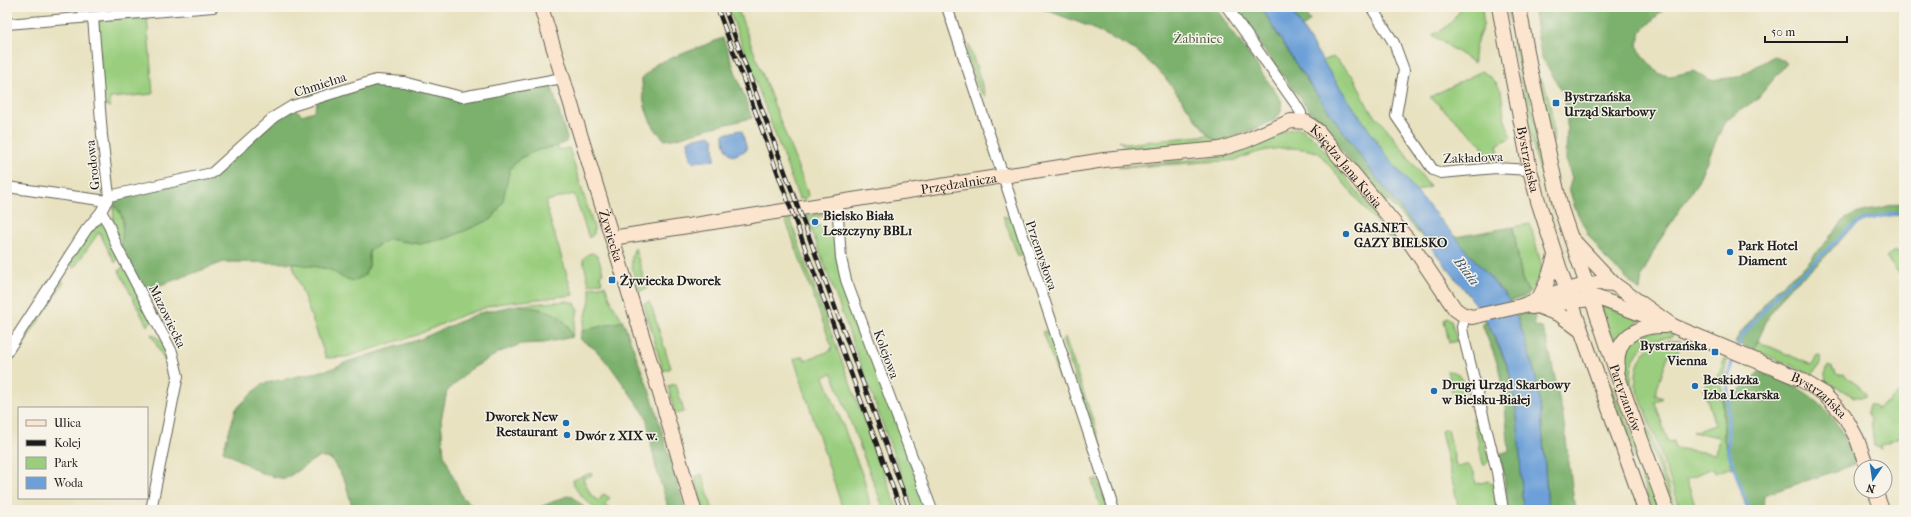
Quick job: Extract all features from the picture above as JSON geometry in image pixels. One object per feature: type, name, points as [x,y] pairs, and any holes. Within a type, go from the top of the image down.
[{"type":"main road","name":"Żywiecka","points":[[541,7],[694,510]]},
{"type":"main road","name":"Bystrzańska","points":[[1499,7],[1530,170],[1555,256],[1569,295],[1588,291],[1596,283],[1614,284],[1673,326]]},
{"type":"main road","name":"Bystrzańska","points":[[1518,7],[1554,181],[1569,236],[1588,291],[1798,378],[1823,393],[1833,402],[1851,426],[1864,459]]},
{"type":"main road","name":"Przędzalnicza","points":[[612,238],[1109,160],[1220,149],[1245,141],[1284,124],[1302,121]]},
{"type":"main road","name":"Księdza Jana Kusia","points":[[1302,121],[1311,124],[1318,131],[1409,241],[1455,309],[1472,316]]},
{"type":"main road","points":[[1569,236],[1614,284]]},
{"type":"main road","points":[[1539,303],[1549,278],[1555,256]]},
{"type":"main road","name":"Partyzantów","points":[[1588,291],[1667,510]]},
{"type":"main road","points":[[1472,316],[1539,303],[1569,295]]},
{"type":"main road","name":"Partyzantów","points":[[1569,295],[1580,330],[1645,510]]},
{"type":"main road","points":[[1539,303],[1560,315],[1580,330]]},
{"type":"main road","points":[[1621,385],[1618,356],[1626,337],[1637,329],[1648,326],[1673,326]]},
{"type":"main road","points":[[1878,499],[1882,510]]},
{"type":"street","points":[[7,24],[213,7]]},
{"type":"street","name":"Przemysłowa","points":[[947,7],[1114,510]]},
{"type":"street","name":"Księdza Jana Kusia","points":[[1227,7],[1295,102],[1302,121]]},
{"type":"street","name":"Zakładowa","points":[[1371,7],[1394,43],[1404,70],[1396,116],[1433,170],[1441,173],[1496,168],[1530,170]]},
{"type":"street","name":"Grodowa","points":[[7,352],[86,230],[101,212],[108,198],[92,17]]},
{"type":"street","name":"Chmielna","points":[[7,187],[108,198],[193,179],[212,173],[282,111],[376,80],[404,82],[462,97],[562,78]]},
{"type":"street","name":"Kolejowa","points":[[836,202],[841,258],[846,280],[932,510]]},
{"type":"street","name":"Mazowiecka","points":[[101,212],[108,222],[117,247],[163,332],[177,368],[178,376],[151,510]]},
{"type":"street","points":[[1472,316],[1462,327],[1463,334],[1497,472],[1503,510]]},
{"type":"green space","points":[[728,7],[737,7],[807,191],[808,197],[806,199],[799,199]]},
{"type":"green space","name":"Żabiniec","points":[[1038,7],[1215,7],[1281,100],[1282,108],[1280,113],[1275,119],[1260,127],[1219,142],[1208,135],[1164,76],[1137,51],[1088,26]]},
{"type":"green space","points":[[1233,7],[1261,7],[1299,69],[1372,172],[1428,243],[1389,202],[1384,202],[1306,106]]},
{"type":"green space","points":[[1289,7],[1302,7],[1310,21],[1302,28]]},
{"type":"green space","points":[[1458,7],[1482,7],[1483,26],[1475,48],[1474,63],[1432,35],[1441,31],[1451,22],[1460,10]]},
{"type":"green space","points":[[1507,7],[1512,7],[1550,197],[1535,155]]},
{"type":"green space","points":[[1533,7],[1666,7],[1641,32],[1637,45],[1642,55],[1659,74],[1671,76],[1694,71],[1710,80],[1738,77],[1774,56],[1787,63],[1757,99],[1725,121],[1697,183],[1658,243],[1642,275],[1640,291],[1605,258],[1588,234],[1575,208],[1569,188],[1572,178],[1566,160],[1567,122],[1563,93],[1541,56]]},
{"type":"green space","points":[[147,16],[153,94],[110,98],[110,107],[103,105],[99,21]]},
{"type":"green space","points":[[723,38],[752,118],[710,128],[678,138],[665,140],[654,127],[647,112],[643,96],[642,78],[656,64]]},
{"type":"green space","points":[[969,45],[986,97],[979,90],[967,55]]},
{"type":"green space","points":[[1333,57],[1354,77],[1368,107],[1389,131],[1430,187],[1416,191],[1390,161],[1322,61]]},
{"type":"green space","points":[[1482,71],[1495,81],[1501,90],[1504,117],[1511,137],[1497,145],[1501,162],[1491,163],[1481,144],[1430,97]]},
{"type":"green space","points":[[1539,78],[1543,82],[1548,98],[1552,119],[1553,143]]},
{"type":"green space","points":[[385,81],[453,97],[548,84],[551,85],[567,138],[566,142],[557,146],[538,150],[520,158],[510,169],[502,204],[492,219],[448,238],[420,244],[388,239],[369,251],[369,266],[364,276],[354,281],[343,278],[329,269],[292,263],[224,262],[144,291],[123,252],[123,222],[119,211],[114,205],[119,196],[205,178],[275,118],[294,108],[302,115],[314,111],[318,100]]},
{"type":"green space","points":[[1297,128],[1302,129],[1313,137],[1397,241],[1394,244],[1319,153],[1309,150],[1288,148],[1267,150],[1237,160],[1117,168],[1230,156],[1285,131]]},
{"type":"green space","points":[[1208,135],[1219,142],[1127,150],[1119,140],[1126,144]]},
{"type":"green space","points":[[557,146],[560,150],[569,148],[594,228],[594,234],[589,238],[574,194],[547,201],[546,206],[573,295],[497,304],[460,316],[417,335],[346,357],[326,358],[292,263],[327,269],[344,278],[352,280],[364,276],[369,266],[369,251],[388,239],[420,244],[505,186],[510,169],[520,158],[538,150]]},
{"type":"green space","points":[[1904,202],[1904,215],[1885,216],[1864,221],[1849,231],[1819,263],[1787,290],[1768,317],[1754,350],[1735,342],[1740,333],[1778,288],[1805,266],[1845,219],[1855,214]]},
{"type":"green space","points":[[114,205],[123,221],[123,252],[113,222]]},
{"type":"green space","points":[[830,212],[831,214],[809,220],[812,228],[821,225],[824,231],[835,230],[837,258],[928,510],[914,510],[812,231],[810,230],[805,216]]},
{"type":"green space","points":[[1003,216],[1010,218],[1013,222],[1023,251],[1022,255],[1018,256]]},
{"type":"green space","points":[[790,218],[812,282],[898,510],[884,510],[832,373],[824,377],[864,479],[871,510],[843,510],[794,359],[803,356],[805,360],[830,351],[832,347],[786,221],[786,219]]},
{"type":"green space","points":[[100,224],[107,229],[119,257],[115,263],[99,232],[74,268],[69,264],[93,227]]},
{"type":"green space","points":[[1530,224],[1542,267],[1539,277],[1529,293],[1522,279],[1513,227]]},
{"type":"green space","points":[[1513,227],[1522,279],[1529,293],[1524,297],[1510,301],[1455,237]]},
{"type":"green space","points":[[635,248],[647,289],[639,291],[632,264]]},
{"type":"green space","points":[[1896,250],[1904,258],[1904,279],[1886,258]]},
{"type":"green space","points":[[593,253],[598,257],[603,273],[600,275],[602,282],[589,285],[583,259],[588,254]]},
{"type":"green space","points":[[124,265],[152,320],[147,326],[119,271]]},
{"type":"green space","points":[[59,279],[64,282],[7,369],[7,360]]},
{"type":"green space","points":[[605,285],[612,303],[623,321],[582,331],[590,300],[590,288]]},
{"type":"green space","points":[[567,301],[575,303],[578,310],[572,337],[568,325],[518,305]]},
{"type":"green space","points":[[650,302],[671,368],[663,371],[644,304]]},
{"type":"green space","points":[[1600,304],[1639,320],[1639,322],[1614,344]]},
{"type":"green space","points":[[518,305],[544,310],[558,316],[564,321],[572,337],[544,343],[521,344],[500,352],[471,369],[447,391],[441,420],[444,455],[462,497],[477,510],[353,510],[345,481],[331,459],[318,457],[285,479],[263,474],[223,451],[236,409],[262,384],[331,369],[347,362],[418,340],[479,313]]},
{"type":"green space","points":[[1535,313],[1534,325],[1542,328],[1547,340],[1563,417],[1575,510],[1548,510],[1541,412],[1536,378],[1517,315]]},
{"type":"green space","points":[[1447,317],[1451,320],[1457,341],[1449,343],[1444,320]]},
{"type":"green space","points":[[623,321],[652,398],[685,510],[666,510],[667,503],[656,468],[646,416],[611,367],[595,349],[580,339],[582,331]]},
{"type":"green space","points":[[1486,322],[1507,366],[1515,397],[1519,429],[1523,510],[1508,510],[1504,476],[1499,454],[1509,451],[1504,396],[1498,365],[1482,324]]},
{"type":"green space","points":[[1661,329],[1673,333],[1672,337],[1653,341],[1640,350],[1633,364],[1631,382],[1677,510],[1673,510],[1630,390],[1623,357],[1632,338]]},
{"type":"green space","points":[[1043,331],[1049,332],[1062,373],[1059,379]]},
{"type":"green space","points":[[151,334],[165,346],[172,365],[173,377]]},
{"type":"green space","points":[[1065,337],[1103,450],[1099,449],[1062,340]]},
{"type":"green space","points":[[1668,341],[1681,341],[1677,355],[1669,353],[1655,395],[1663,398],[1655,402],[1668,442],[1674,441],[1675,448],[1716,454],[1719,437],[1693,432],[1715,425],[1704,389],[1709,377],[1716,380],[1725,358],[1727,360],[1722,382],[1724,440],[1732,467],[1715,473],[1713,468],[1686,479],[1697,510],[1681,510],[1636,386],[1637,369],[1642,356],[1653,346]]},
{"type":"green space","points":[[1757,341],[1812,365],[1817,355],[1820,356],[1820,364],[1812,374],[1754,350]]},
{"type":"green space","points":[[1828,366],[1833,368],[1832,369],[1836,371],[1835,373],[1839,375],[1844,374],[1861,388],[1866,394],[1864,397],[1854,397],[1826,381],[1825,374]]},
{"type":"green space","points":[[1447,371],[1452,371],[1462,378],[1464,395],[1461,398],[1461,403],[1454,399]]},
{"type":"green space","points":[[1759,372],[1777,378],[1805,392],[1825,409],[1840,429],[1852,452],[1854,459],[1853,459],[1853,465],[1764,495],[1763,510],[1747,510],[1724,440],[1723,397],[1731,397]]},
{"type":"green space","points":[[1605,374],[1628,424],[1659,510],[1653,510]]},
{"type":"green space","points":[[676,384],[684,412],[675,414],[668,386]]},
{"type":"green space","points":[[1904,390],[1904,435],[1881,445],[1882,449],[1874,446],[1871,419],[1867,413],[1869,405],[1874,405],[1877,409]]},
{"type":"green space","points":[[1474,415],[1478,416],[1489,461],[1485,465],[1483,464],[1473,418]]},
{"type":"green space","points":[[1448,429],[1456,466],[1468,465],[1474,472],[1476,484],[1489,481],[1492,484],[1495,491],[1497,510],[1459,510],[1441,431]]},
{"type":"green space","points":[[591,473],[592,475],[583,479],[591,495],[598,501],[604,494],[610,498],[604,505],[613,510],[597,510],[576,488],[573,480]]},
{"type":"green space","points":[[702,474],[713,510],[704,510],[695,479],[697,476]]},
{"type":"green space","points":[[1097,479],[1108,510],[1101,510],[1092,480]]},
{"type":"green space","points":[[567,496],[573,497],[587,510],[533,510]]},
{"type":"water","name":"Biała","points":[[1261,7],[1289,7],[1334,79],[1390,161],[1510,301],[1524,337],[1536,378],[1541,412],[1548,510],[1523,510],[1518,430],[1512,382],[1502,353],[1478,307],[1372,172],[1299,69]]},
{"type":"water","points":[[740,130],[742,131],[747,150],[733,156],[728,152],[724,140],[724,134]]},
{"type":"water","points":[[710,135],[714,139],[715,160],[694,162],[690,160],[688,141],[690,139]]},
{"type":"waterway","points":[[1736,349],[1743,335],[1780,291],[1807,269],[1848,230],[1863,220],[1904,212]]},
{"type":"waterway","points":[[1734,355],[1728,377],[1728,450],[1749,510]]},
{"type":"railway","points":[[717,7],[901,510]]},
{"type":"railway","points":[[724,7],[910,510]]},
{"type":"place","name":"Bystrzańska Urząd Skarbowy","points":[[1556,103]]},
{"type":"place","name":"Bielsko Biała Leszczyny BBL1","points":[[815,222]]},
{"type":"place","name":"GAS.NET GAZY BIELSKO","points":[[1346,234]]},
{"type":"place","name":"Park Hotel Diament","points":[[1730,252]]},
{"type":"place","name":"Żywiecka Dworek","points":[[612,280]]},
{"type":"place","name":"Bystrzańska Vienna","points":[[1715,352]]},
{"type":"place","name":"Beskidzka Izba Lekarska","points":[[1695,386]]},
{"type":"place","name":"Drugi Urząd Skarbowy w Bielsku-Białej","points":[[1434,391]]},
{"type":"place","name":"Dworek New Restaurant","points":[[566,423]]},
{"type":"place","name":"Dwór z XIX w.","points":[[567,435]]}]
